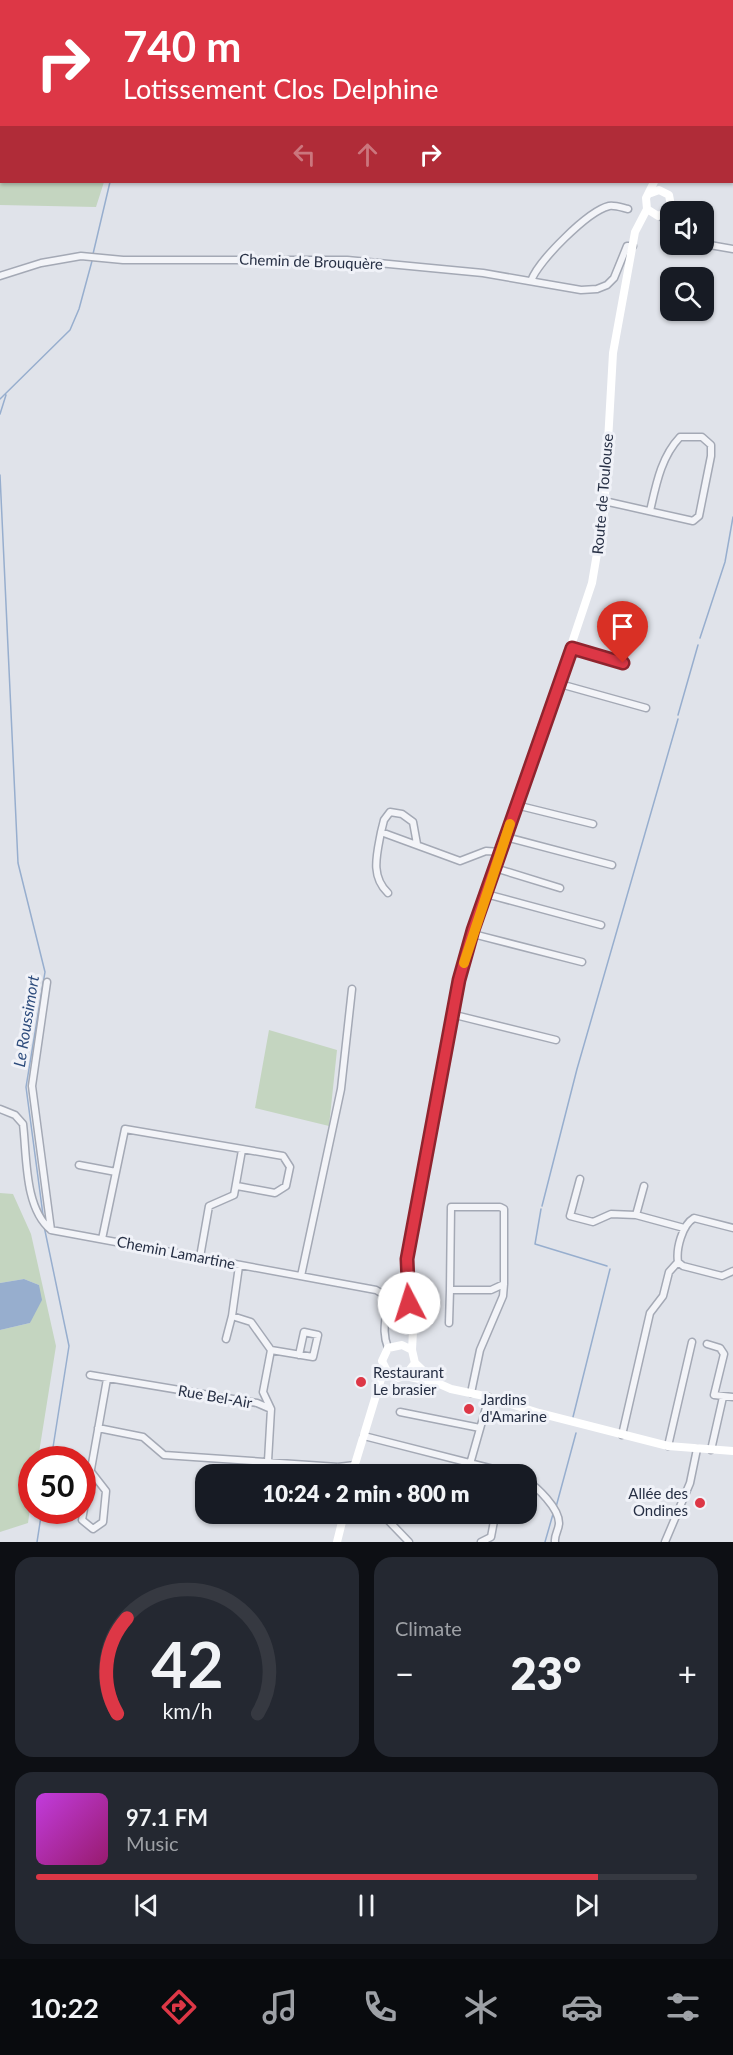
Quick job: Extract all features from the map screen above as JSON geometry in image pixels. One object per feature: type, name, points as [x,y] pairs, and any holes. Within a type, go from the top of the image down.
[{"type":"main road","points":[[654,183],[651,193],[646,198],[647,209],[658,215]]},
{"type":"main road","points":[[660,183],[671,201]]},
{"type":"main road","points":[[651,193],[663,191]]},
{"type":"main road","name":"Route de Toulouse","points":[[412,1350],[407,1259],[451,1014],[472,934],[560,684],[592,583],[604,501],[613,353],[635,232],[647,209]]},
{"type":"main road","name":"Route de Toulouse","points":[[633,246],[643,227],[658,215]]},
{"type":"main road","points":[[402,1345],[412,1328]]},
{"type":"main road","points":[[355,1464],[384,1369],[383,1355],[388,1348],[402,1345],[412,1350],[415,1363],[435,1382]]},
{"type":"main road","points":[[405,1376],[415,1363]]},
{"type":"main road","points":[[384,1369],[393,1376],[435,1382],[451,1389],[489,1396],[539,1413],[668,1446],[733,1452]]},
{"type":"main road","points":[[377,1393],[393,1376]]},
{"type":"main road","points":[[337,1542],[342,1524]]},
{"type":"street","points":[[531,281],[536,269],[548,254],[597,212],[611,206],[628,209]]},
{"type":"street","name":"Chemin de Brouquère","points":[[0,276],[41,263],[81,256],[133,260],[347,260],[483,273],[581,290],[597,289],[614,278],[627,246],[633,246]]},
{"type":"street","points":[[714,246],[733,249]]},
{"type":"street","points":[[604,501],[693,521],[699,516],[711,456],[711,445],[702,437],[680,437],[672,446],[665,459],[650,511]]},
{"type":"street","points":[[572,648],[623,663]]},
{"type":"street","points":[[560,684],[646,708]]},
{"type":"street","points":[[516,805],[592,824]]},
{"type":"street","points":[[388,893],[379,884],[375,864],[384,820],[390,812],[402,814],[413,822],[417,843]]},
{"type":"street","points":[[381,832],[417,843],[460,861],[486,851],[501,852]]},
{"type":"street","points":[[506,837],[612,865]]},
{"type":"street","points":[[495,868],[560,888]]},
{"type":"street","points":[[486,894],[601,925]]},
{"type":"street","points":[[472,934],[582,962]]},
{"type":"street","points":[[47,982],[32,1086],[51,1230]]},
{"type":"street","points":[[302,1276],[341,1089],[352,989]]},
{"type":"street","points":[[451,1014],[556,1040]]},
{"type":"street","name":"Chemin Lamartine","points":[[0,1109],[15,1115],[23,1124],[33,1201],[40,1222],[51,1230],[376,1290],[386,1296],[383,1328],[388,1348]]},
{"type":"street","points":[[102,1239],[125,1130],[197,1140],[283,1156],[290,1167],[286,1186],[275,1193],[237,1186]]},
{"type":"street","points":[[200,1257],[209,1206],[234,1195],[242,1150]]},
{"type":"street","points":[[79,1164],[116,1172]]},
{"type":"street","points":[[580,1179],[570,1216],[593,1222],[611,1214],[636,1215],[684,1228]]},
{"type":"street","points":[[636,1215],[644,1186]]},
{"type":"street","points":[[449,1323],[451,1207],[500,1207],[504,1209],[504,1284],[500,1303],[480,1350],[471,1393]]},
{"type":"street","points":[[622,1435],[650,1313],[663,1296],[669,1272],[678,1262],[684,1228],[694,1218],[733,1228]]},
{"type":"street","points":[[678,1262],[683,1266],[722,1276],[733,1271]]},
{"type":"street","points":[[226,1339],[232,1316],[239,1266]]},
{"type":"street","points":[[450,1290],[491,1290],[504,1284]]},
{"type":"street","points":[[491,1290],[496,1293],[500,1303]]},
{"type":"street","points":[[232,1316],[251,1322],[271,1350],[263,1392],[271,1409]]},
{"type":"street","points":[[668,1446],[692,1342]]},
{"type":"street","points":[[707,1344],[720,1348],[724,1354],[714,1395],[733,1397]]},
{"type":"street","points":[[271,1350],[299,1354]]},
{"type":"street","name":"Rue Bel-Air","points":[[90,1376],[257,1403],[271,1409],[268,1461]]},
{"type":"street","points":[[96,1446],[107,1378]]},
{"type":"street","points":[[364,1436],[470,1464],[489,1396]]},
{"type":"street","points":[[711,1450],[723,1397]]},
{"type":"street","points":[[400,1412],[480,1428]]},
{"type":"street","points":[[98,1428],[143,1437],[164,1455],[303,1464]]},
{"type":"street","points":[[665,1542],[690,1484],[697,1449]]},
{"type":"street","points":[[92,1473],[106,1491],[103,1522],[93,1529],[82,1520],[92,1473]]},
{"type":"street","points":[[537,1487],[541,1490],[559,1522],[555,1542]]},
{"type":"street","points":[[391,1524],[409,1542]]},
{"type":"street","points":[[481,1542],[491,1537],[493,1524]]},
{"type":"green space","points":[[0,183],[104,183],[96,207],[0,205]]},
{"type":"green space","points":[[269,1030],[337,1050],[329,1126],[255,1108]]},
{"type":"green space","points":[[0,1193],[13,1194],[31,1234],[56,1346],[40,1446],[18,1446],[18,1524],[25,1524],[0,1532],[0,1330],[30,1323],[39,1285],[24,1279],[0,1283]]},
{"type":"water","points":[[24,1279],[39,1285],[42,1300],[30,1323],[0,1330],[0,1283]]},
{"type":"waterway","points":[[93,254],[110,183]]},
{"type":"waterway","points":[[0,399],[70,330],[79,309],[92,261]]},
{"type":"waterway","name":"Le Roussimort","points":[[0,414],[6,395]]},
{"type":"waterway","name":"Le Roussimort","points":[[0,475],[18,863],[45,972],[26,1087],[43,1215]]},
{"type":"waterway","points":[[700,638],[725,562],[733,517]]},
{"type":"waterway","points":[[678,715],[698,645]]},
{"type":"waterway","points":[[542,1206],[577,1069],[678,719]]},
{"type":"waterway","points":[[541,1209],[535,1244],[607,1266]]},
{"type":"waterway","name":"Le Roussimort","points":[[44,1226],[69,1346],[53,1446]]},
{"type":"waterway","points":[[573,1417],[610,1269]]},
{"type":"waterway","points":[[556,1507],[576,1433]]},
{"type":"waterway","points":[[545,1542],[553,1514]]},
{"type":"waterway","name":"Le Roussimort","points":[[37,1542],[40,1524]]},
{"type":"slow traffic","points":[[464,963],[473,930],[510,824]]},
{"type":"place","name":"Restaurant Le brasier","points":[[361,1382]]},
{"type":"place","name":"Jardins d'Amarine","points":[[469,1409]]},
{"type":"place","name":"Allée des Ondines","points":[[700,1503]]},
{"type":"route","points":[[409,1303],[406,1280],[407,1259],[414,1218],[451,1011],[473,930],[572,648],[623,663]]}]
